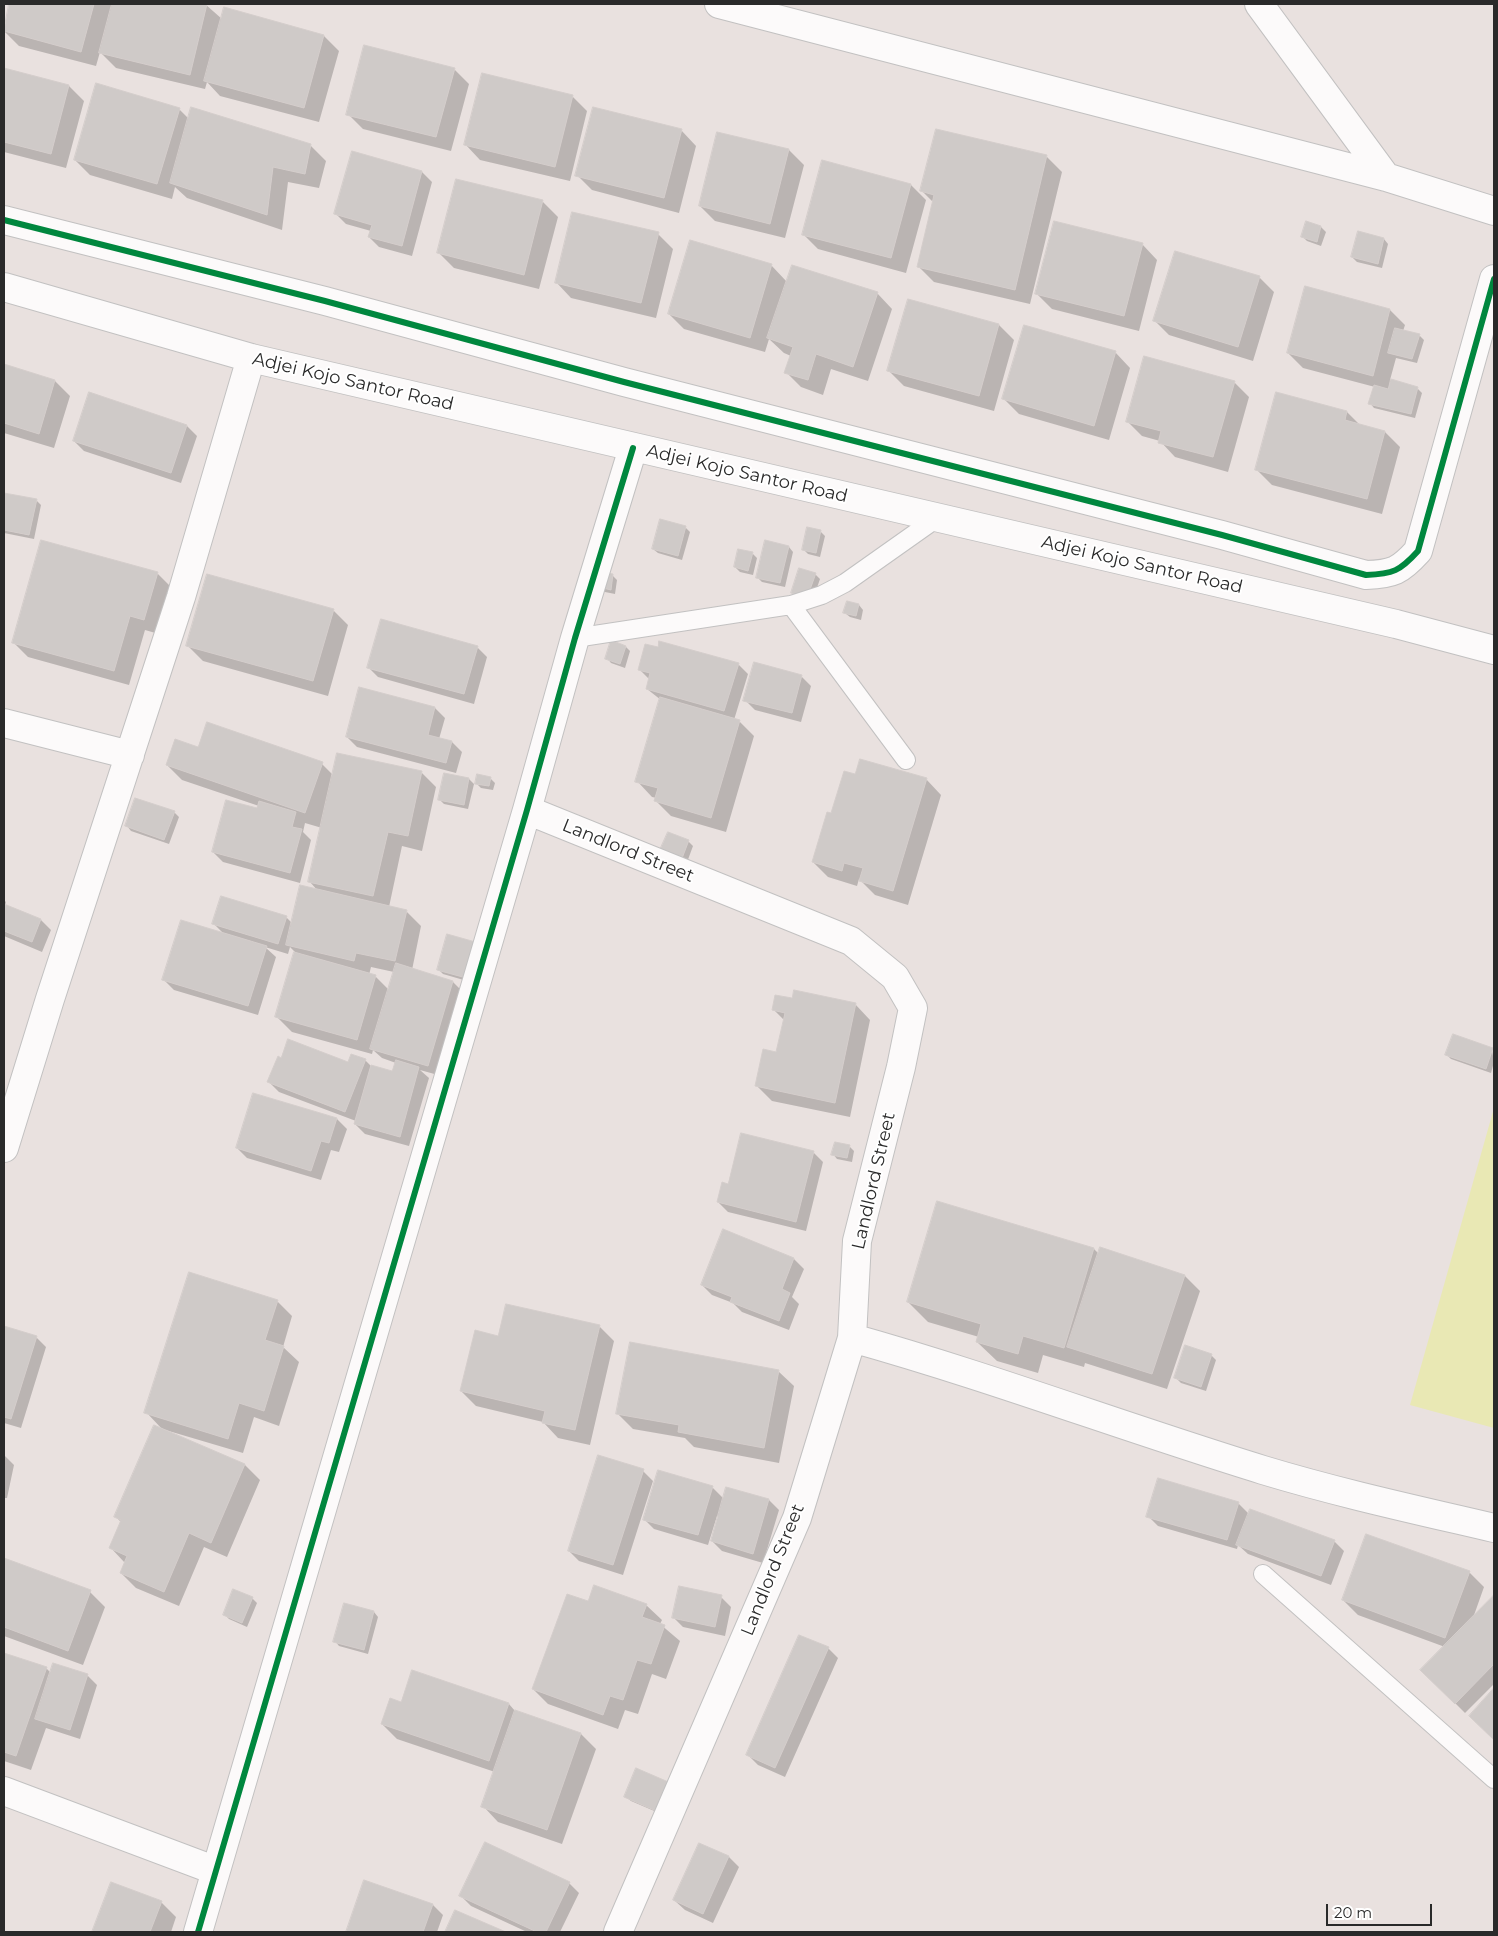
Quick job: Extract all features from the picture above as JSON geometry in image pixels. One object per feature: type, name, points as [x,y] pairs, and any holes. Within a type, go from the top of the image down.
[{"type":"street","points":[[719,4],[1386,177],[1494,212]]},
{"type":"street","points":[[1259,4],[1386,177]]},
{"type":"street","points":[[4,220],[325,301],[624,382],[1222,535],[1366,575],[1388,574],[1403,568],[1418,551],[1494,279]]},
{"type":"street","name":"Adjei Kojo Santor Road","points":[[4,286],[251,358],[1396,624],[1494,650]]},
{"type":"street","points":[[4,1148],[181,597],[251,358]]},
{"type":"street","points":[[198,1932],[214,1870],[527,810],[575,638],[633,448]]},
{"type":"street","points":[[4,724],[130,755]]},
{"type":"street","name":"Landlord Street","points":[[527,810],[851,941],[895,977],[912,1008],[901,1067],[857,1241],[852,1338],[797,1518],[618,1932]]},
{"type":"street","points":[[852,1338],[914,1356],[1265,1471],[1494,1528]]},
{"type":"street","points":[[4,1792],[214,1870]]},
{"type":"lane","points":[[575,638],[791,606],[822,595],[845,583],[937,518]]},
{"type":"lane","points":[[791,606],[906,760]]},
{"type":"lane","points":[[1263,1574],[1494,1779]]},
{"type":"green space","points":[[1494,1108],[1494,1428],[1410,1405]]},
{"type":"building","points":[[9,4],[94,4],[81,52],[4,31]]},
{"type":"building","points":[[112,4],[207,4],[190,75],[99,53]]},
{"type":"building","points":[[224,7],[324,35],[304,108],[204,81]]},
{"type":"building","points":[[364,45],[455,68],[436,137],[346,115]]},
{"type":"building","points":[[4,68],[69,85],[51,154],[4,142]]},
{"type":"building","points":[[482,73],[573,95],[555,167],[464,145]]},
{"type":"building","points":[[96,83],[180,108],[157,184],[74,160]]},
{"type":"building","points":[[191,107],[311,144],[305,174],[273,167],[267,215],[170,183]]},
{"type":"building","points":[[593,107],[682,129],[664,198],[575,176]]},
{"type":"building","points":[[936,129],[1047,155],[1015,290],[917,267],[934,195],[920,191]]},
{"type":"building","points":[[717,132],[789,149],[770,224],[699,206]]},
{"type":"building","points":[[352,151],[422,171],[402,246],[368,237],[372,225],[334,214]]},
{"type":"building","points":[[822,160],[911,184],[891,258],[802,235]]},
{"type":"building","points":[[456,179],[543,200],[524,275],[437,253]]},
{"type":"building","points":[[572,212],[659,232],[641,303],[555,283]]},
{"type":"building","points":[[1054,221],[1143,243],[1124,316],[1035,294]]},
{"type":"building","points":[[1306,221],[1321,226],[1317,242],[1301,237]]},
{"type":"building","points":[[1358,231],[1384,238],[1378,264],[1351,257]]},
{"type":"building","points":[[690,240],[772,264],[750,338],[668,314]]},
{"type":"building","points":[[1175,251],[1260,276],[1238,347],[1153,321]]},
{"type":"building","points":[[792,265],[878,292],[853,367],[816,354],[808,380],[784,373],[793,347],[767,338]]},
{"type":"building","points":[[1305,286],[1390,309],[1373,376],[1287,353]]},
{"type":"building","points":[[908,299],[999,324],[979,396],[887,371]]},
{"type":"building","points":[[1024,325],[1116,351],[1094,426],[1002,399]]},
{"type":"building","points":[[1395,328],[1420,334],[1412,359],[1388,353]]},
{"type":"building","points":[[1144,356],[1235,381],[1213,457],[1158,443],[1161,431],[1126,422]]},
{"type":"building","points":[[4,364],[55,380],[39,434],[4,423]]},
{"type":"building","points":[[1391,379],[1418,387],[1411,414],[1368,404],[1374,385],[1388,389]]},
{"type":"building","points":[[89,392],[187,425],[171,473],[73,441]]},
{"type":"building","points":[[1276,392],[1347,411],[1345,420],[1385,431],[1367,499],[1255,470]]},
{"type":"building","points":[[4,493],[37,499],[29,535],[4,530]]},
{"type":"building","points":[[660,519],[686,526],[678,556],[652,549]]},
{"type":"building","points":[[807,527],[821,530],[816,553],[802,550]]},
{"type":"building","points":[[41,540],[158,572],[144,620],[130,616],[114,671],[12,643]]},
{"type":"building","points":[[765,540],[789,546],[780,583],[756,578]]},
{"type":"building","points":[[738,549],[753,552],[748,571],[734,567]]},
{"type":"building","points":[[799,568],[816,573],[807,598],[791,593]]},
{"type":"building","points":[[601,572],[613,574],[611,590],[599,587]]},
{"type":"building","points":[[207,574],[334,609],[313,681],[186,646]]},
{"type":"building","points":[[847,601],[859,604],[856,616],[843,613]]},
{"type":"building","points":[[381,619],[478,646],[464,694],[367,668]]},
{"type":"building","points":[[611,640],[626,646],[620,664],[605,659]]},
{"type":"building","points":[[659,641],[739,663],[724,711],[646,689],[650,673],[638,670],[645,644],[658,647]]},
{"type":"building","points":[[754,662],[802,675],[792,713],[743,701]]},
{"type":"building","points":[[359,687],[435,707],[428,735],[452,741],[446,763],[346,737]]},
{"type":"building","points":[[660,697],[740,720],[711,818],[654,801],[658,788],[635,782]]},
{"type":"building","points":[[207,722],[323,762],[305,813],[166,765],[175,739],[198,747]]},
{"type":"building","points":[[337,753],[422,771],[408,836],[388,832],[373,896],[308,882]]},
{"type":"building","points":[[860,759],[927,778],[893,891],[859,881],[863,868],[844,863],[842,871],[812,862],[827,812],[831,813],[844,771],[855,774]]},
{"type":"building","points":[[444,773],[469,778],[464,805],[438,800]]},
{"type":"building","points":[[477,774],[491,777],[489,786],[475,784]]},
{"type":"building","points":[[135,798],[175,811],[164,840],[125,826]]},
{"type":"building","points":[[226,800],[257,808],[259,801],[296,812],[292,827],[302,829],[290,873],[212,852]]},
{"type":"building","points":[[668,832],[689,840],[681,861],[659,852]]},
{"type":"building","points":[[300,885],[407,910],[395,961],[356,953],[354,961],[286,945]]},
{"type":"building","points":[[221,896],[287,916],[278,944],[212,924]]},
{"type":"building","points":[[4,904],[41,919],[32,942],[4,931]]},
{"type":"building","points":[[181,920],[267,946],[248,1006],[162,980]]},
{"type":"building","points":[[447,934],[479,943],[470,979],[437,970]]},
{"type":"building","points":[[294,952],[376,975],[357,1040],[275,1017]]},
{"type":"building","points":[[396,963],[453,981],[428,1066],[370,1049]]},
{"type":"building","points":[[794,990],[856,1003],[835,1103],[755,1086],[763,1049],[776,1052],[785,1013],[772,1010],[775,995],[792,998]]},
{"type":"building","points":[[1453,1034],[1493,1048],[1486,1069],[1445,1055]]},
{"type":"building","points":[[288,1039],[348,1062],[351,1054],[366,1059],[345,1112],[267,1082],[278,1056],[281,1058]]},
{"type":"building","points":[[396,1060],[419,1067],[400,1137],[354,1124],[371,1065],[392,1071]]},
{"type":"building","points":[[253,1093],[337,1118],[329,1143],[321,1141],[311,1171],[236,1148]]},
{"type":"building","points":[[741,1133],[814,1151],[796,1222],[717,1202],[722,1182],[728,1184]]},
{"type":"building","points":[[835,1142],[850,1145],[847,1158],[831,1155]]},
{"type":"building","points":[[937,1201],[1094,1248],[1064,1348],[1023,1336],[1018,1354],[976,1342],[981,1324],[907,1302]]},
{"type":"building","points":[[723,1229],[794,1258],[782,1289],[790,1293],[779,1321],[730,1302],[732,1297],[701,1285]]},
{"type":"building","points":[[1100,1247],[1185,1275],[1152,1374],[1067,1347]]},
{"type":"building","points":[[189,1272],[278,1300],[265,1340],[284,1346],[264,1411],[239,1403],[228,1439],[144,1413]]},
{"type":"building","points":[[506,1304],[600,1325],[575,1430],[542,1423],[545,1411],[460,1391],[475,1330],[498,1336]]},
{"type":"building","points":[[4,1326],[37,1336],[11,1419],[4,1417]]},
{"type":"building","points":[[630,1342],[779,1370],[764,1448],[678,1432],[679,1425],[616,1414]]},
{"type":"building","points":[[1185,1345],[1212,1354],[1201,1387],[1174,1378]]},
{"type":"building","points":[[154,1425],[245,1464],[211,1543],[189,1533],[164,1592],[120,1573],[127,1556],[109,1548],[121,1520],[114,1517]]},
{"type":"building","points":[[598,1455],[644,1469],[613,1565],[568,1551]]},
{"type":"building","points":[[658,1470],[713,1486],[698,1535],[643,1520]]},
{"type":"building","points":[[1158,1478],[1239,1502],[1227,1540],[1146,1517]]},
{"type":"building","points":[[726,1487],[769,1499],[753,1554],[711,1541]]},
{"type":"building","points":[[1250,1509],[1335,1540],[1321,1576],[1236,1545]]},
{"type":"building","points":[[1366,1534],[1470,1571],[1445,1638],[1342,1600]]},
{"type":"building","points":[[4,1558],[91,1590],[68,1651],[4,1627]]},
{"type":"building","points":[[594,1585],[647,1604],[642,1617],[665,1625],[651,1664],[637,1660],[623,1700],[610,1696],[603,1715],[532,1689],[567,1594],[588,1601]]},
{"type":"building","points":[[679,1586],[722,1595],[715,1627],[672,1618]]},
{"type":"building","points":[[233,1589],[253,1597],[242,1623],[223,1615]]},
{"type":"building","points":[[1494,1595],[1494,1664],[1455,1704],[1420,1670]]},
{"type":"building","points":[[344,1603],[374,1611],[364,1650],[333,1642]]},
{"type":"building","points":[[799,1635],[829,1647],[775,1768],[746,1755]]},
{"type":"building","points":[[4,1653],[47,1667],[16,1756],[4,1752]]},
{"type":"building","points":[[53,1663],[88,1674],[70,1730],[35,1719]]},
{"type":"building","points":[[412,1670],[509,1703],[489,1761],[381,1724],[390,1698],[401,1702]]},
{"type":"building","points":[[1494,1688],[1494,1740],[1469,1716]]},
{"type":"building","points":[[515,1710],[581,1733],[547,1830],[481,1807]]},
{"type":"building","points":[[636,1768],[673,1784],[661,1813],[624,1797]]},
{"type":"building","points":[[485,1842],[570,1882],[546,1932],[537,1932],[459,1896]]},
{"type":"building","points":[[699,1843],[729,1856],[703,1914],[673,1900]]},
{"type":"building","points":[[364,1880],[433,1904],[423,1932],[346,1932]]},
{"type":"building","points":[[111,1882],[162,1901],[150,1932],[92,1932]]},
{"type":"building","points":[[455,1910],[506,1932],[445,1932]]},
{"type":"cycle path","points":[[4,220],[325,301],[624,382],[1222,535],[1366,575],[1383,574],[1395,570],[1406,563],[1418,551],[1494,279]]},
{"type":"cycle path","points":[[198,1932],[527,810],[575,638],[633,448]]}]
